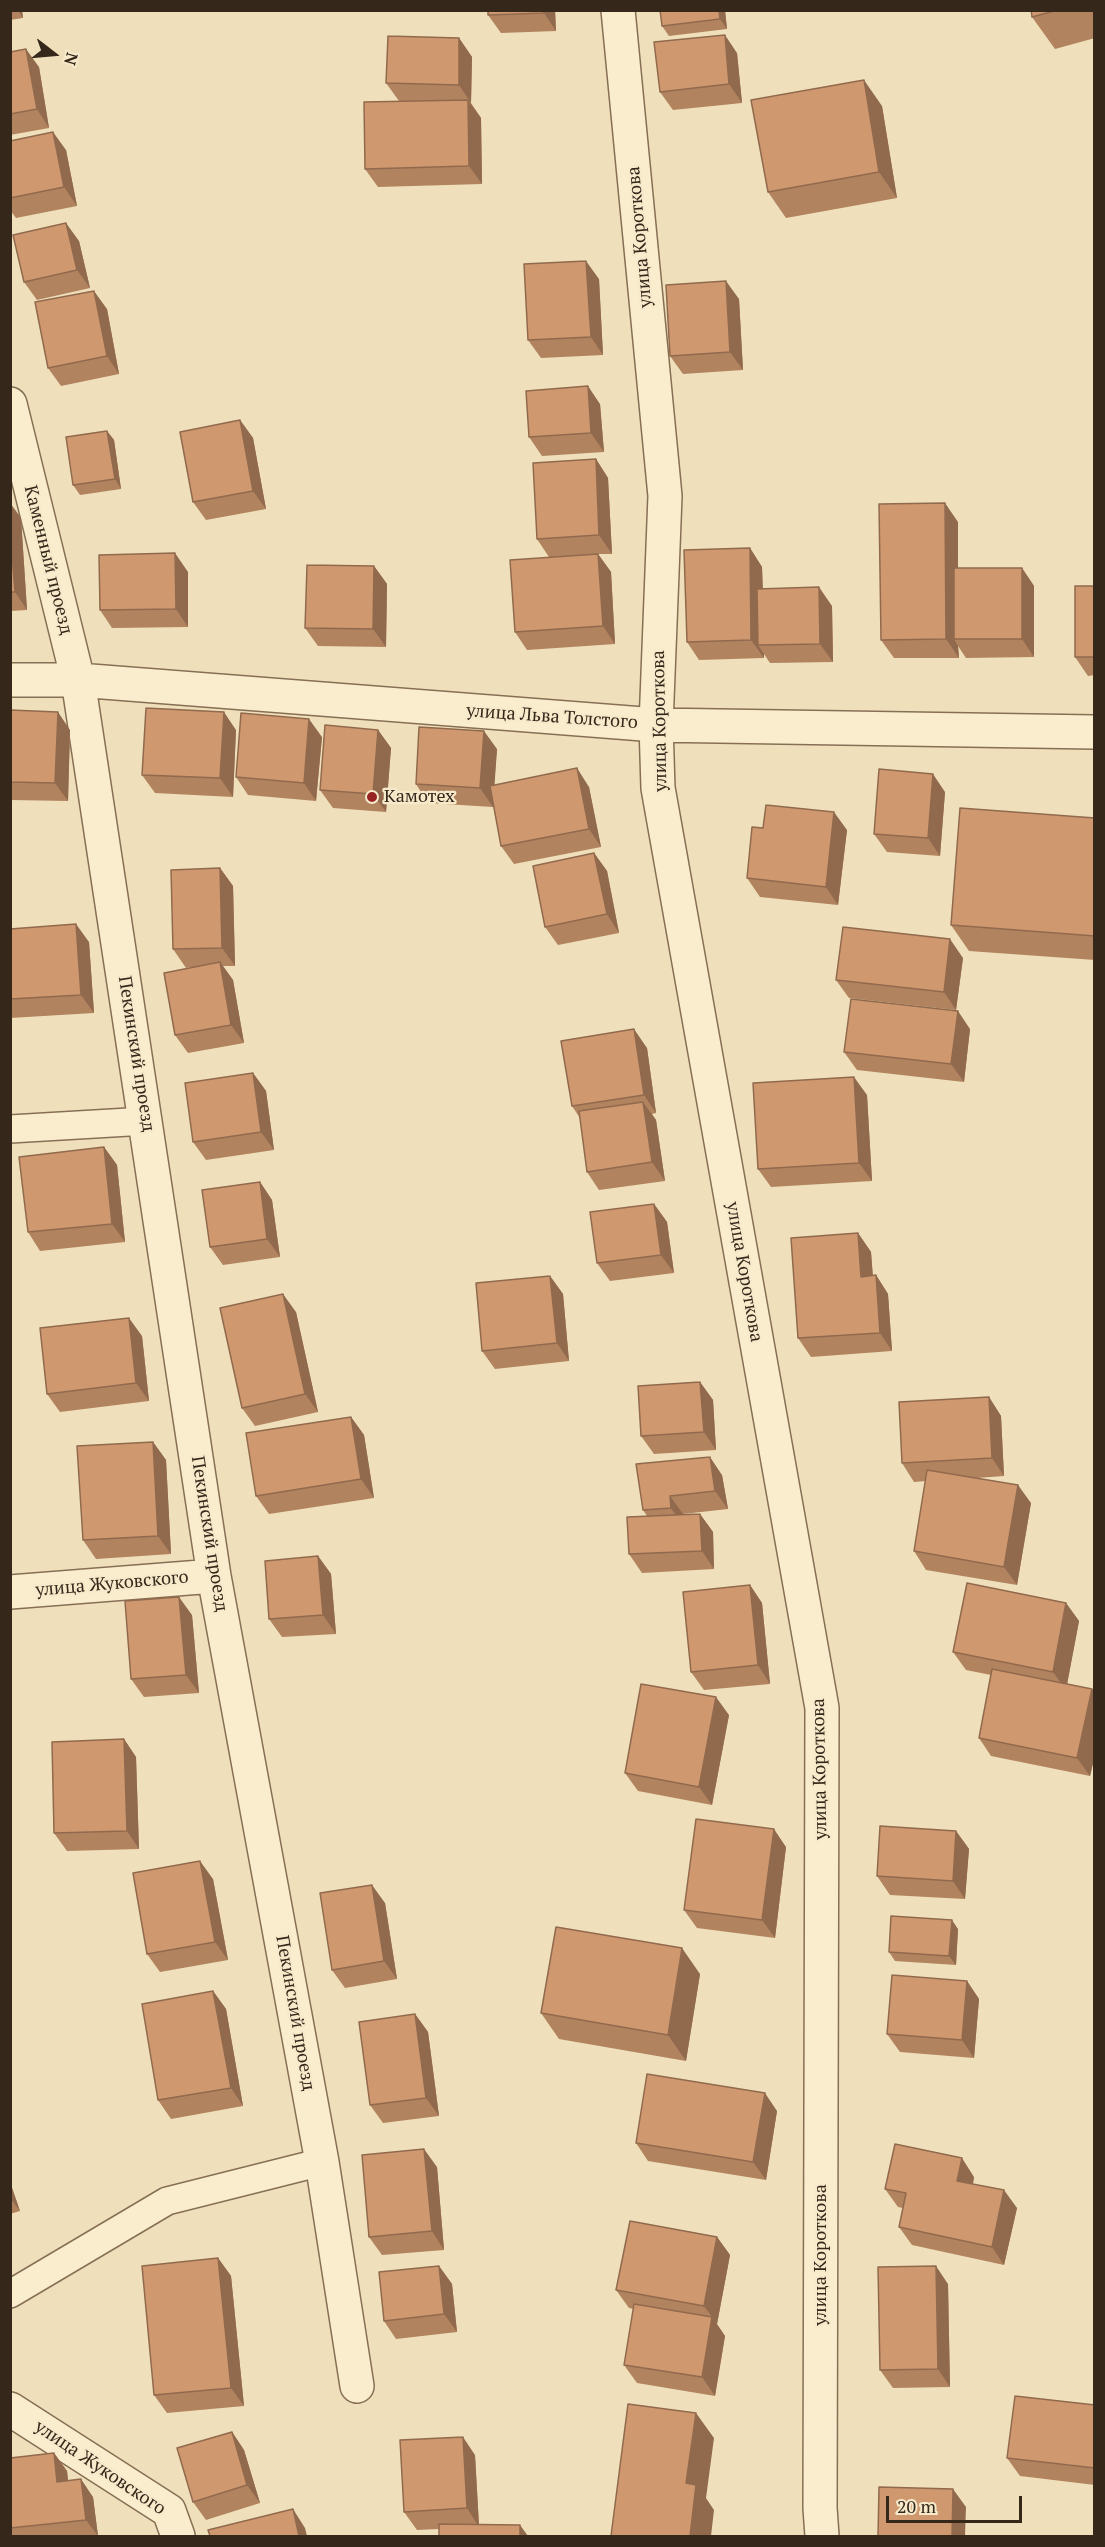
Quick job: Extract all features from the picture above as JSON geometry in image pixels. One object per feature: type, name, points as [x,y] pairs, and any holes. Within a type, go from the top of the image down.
[{"type":"street","name":"улица Короткова","points":[[618,10],[665,496],[656,725],[658,789],[822,1708],[820,2508],[822,2536]]},
{"type":"street","name":"Каменный проезд","points":[[10,404],[78,680]]},
{"type":"street","name":"улица Льва Толстого","points":[[10,680],[78,680],[656,725],[1095,732]]},
{"type":"street","name":"Пекинский проезд","points":[[78,680],[214,1576],[322,2162],[357,2386]]},
{"type":"street","name":"улица Жуковского","points":[[10,1592],[214,1576]]},
{"type":"street","name":"улица Жуковского","points":[[10,2409],[169,2511],[178,2536]]},
{"type":"lane","points":[[10,1129],[146,1121]]},
{"type":"lane","points":[[10,2294],[167,2201],[322,2162]]},
{"type":"building","points":[[488,10],[543,10],[544,13],[488,15]]},
{"type":"building","points":[[660,10],[719,10],[720,19],[662,26]]},
{"type":"building","points":[[1031,10],[1058,10],[1032,17]]},
{"type":"building","points":[[725,35],[729,84],[660,92],[654,42]]},
{"type":"building","points":[[388,36],[459,38],[459,85],[386,83]]},
{"type":"building","points":[[26,49],[37,109],[10,114],[10,52]]},
{"type":"building","points":[[864,80],[879,172],[768,192],[751,100]]},
{"type":"building","points":[[468,100],[469,166],[365,169],[364,102]]},
{"type":"building","points":[[53,132],[64,187],[10,198],[10,141]]},
{"type":"building","points":[[66,223],[77,270],[24,282],[13,235]]},
{"type":"building","points":[[586,261],[591,337],[528,340],[524,264]]},
{"type":"building","points":[[726,281],[730,352],[670,356],[666,285]]},
{"type":"building","points":[[94,291],[107,356],[48,368],[35,302]]},
{"type":"building","points":[[588,386],[591,433],[529,437],[526,391]]},
{"type":"building","points":[[240,420],[253,491],[193,502],[180,432]]},
{"type":"building","points":[[107,431],[115,479],[73,485],[66,437]]},
{"type":"building","points":[[596,459],[599,535],[537,539],[533,463]]},
{"type":"building","points":[[945,503],[946,639],[881,640],[879,504]]},
{"type":"building","points":[[10,531],[15,592],[10,592]]},
{"type":"building","points":[[750,548],[751,640],[687,642],[684,550]]},
{"type":"building","points":[[175,553],[176,609],[100,610],[99,555]]},
{"type":"building","points":[[598,554],[603,626],[515,632],[510,560]]},
{"type":"building","points":[[307,565],[374,566],[373,629],[305,628]]},
{"type":"building","points":[[954,568],[1022,568],[1022,639],[954,639]]},
{"type":"building","points":[[1075,586],[1095,586],[1095,657],[1075,657]]},
{"type":"building","points":[[819,587],[820,644],[758,645],[757,589]]},
{"type":"building","points":[[146,708],[224,712],[220,778],[142,775]]},
{"type":"building","points":[[10,710],[58,712],[55,783],[10,782]]},
{"type":"building","points":[[241,713],[309,719],[304,783],[236,777]]},
{"type":"building","points":[[325,725],[378,730],[373,794],[320,790]]},
{"type":"building","points":[[419,727],[484,731],[480,788],[416,784]]},
{"type":"building","points":[[577,768],[589,829],[501,846],[490,786]]},
{"type":"building","points":[[879,769],[933,774],[928,838],[874,834]]},
{"type":"building","points":[[766,805],[834,812],[826,887],[747,878],[752,827],[763,828]]},
{"type":"building","points":[[960,808],[1095,818],[1095,936],[951,925]]},
{"type":"building","points":[[594,853],[607,914],[545,927],[533,866]]},
{"type":"building","points":[[220,868],[222,948],[173,949],[171,870]]},
{"type":"building","points":[[76,924],[81,995],[10,999],[10,929]]},
{"type":"building","points":[[843,927],[950,939],[944,992],[836,980]]},
{"type":"building","points":[[220,962],[231,1025],[175,1035],[164,973]]},
{"type":"building","points":[[851,999],[958,1011],[951,1064],[844,1052]]},
{"type":"building","points":[[634,1029],[644,1095],[572,1106],[561,1041]]},
{"type":"building","points":[[253,1073],[261,1132],[193,1142],[185,1083]]},
{"type":"building","points":[[854,1077],[859,1163],[758,1169],[753,1083]]},
{"type":"building","points":[[643,1102],[652,1162],[587,1172],[579,1111]]},
{"type":"building","points":[[104,1147],[112,1224],[28,1232],[19,1157]]},
{"type":"building","points":[[260,1182],[267,1239],[210,1247],[202,1190]]},
{"type":"building","points":[[654,1204],[661,1255],[597,1263],[590,1212]]},
{"type":"building","points":[[858,1233],[861,1277],[876,1275],[880,1333],[798,1338],[791,1238]]},
{"type":"building","points":[[550,1276],[557,1343],[482,1351],[476,1283]]},
{"type":"building","points":[[283,1294],[305,1394],[242,1408],[220,1308]]},
{"type":"building","points":[[129,1318],[136,1383],[47,1394],[40,1328]]},
{"type":"building","points":[[700,1382],[704,1432],[641,1436],[638,1386]]},
{"type":"building","points":[[989,1397],[992,1458],[902,1463],[899,1402]]},
{"type":"building","points":[[351,1417],[361,1479],[256,1496],[246,1433]]},
{"type":"building","points":[[153,1442],[158,1536],[83,1540],[77,1446]]},
{"type":"building","points":[[710,1457],[715,1491],[670,1496],[671,1508],[643,1510],[636,1464]]},
{"type":"building","points":[[927,1470],[1018,1485],[1004,1567],[914,1551]]},
{"type":"building","points":[[700,1514],[702,1551],[629,1554],[627,1517]]},
{"type":"building","points":[[318,1556],[323,1615],[269,1619],[265,1561]]},
{"type":"building","points":[[967,1583],[1066,1603],[1053,1672],[953,1652]]},
{"type":"building","points":[[750,1585],[758,1665],[691,1672],[683,1592]]},
{"type":"building","points":[[179,1597],[186,1675],[131,1679],[125,1601]]},
{"type":"building","points":[[992,1669],[1092,1689],[1077,1758],[979,1738]]},
{"type":"building","points":[[641,1684],[716,1697],[699,1787],[625,1773]]},
{"type":"building","points":[[124,1739],[127,1831],[54,1833],[52,1742]]},
{"type":"building","points":[[696,1819],[774,1829],[762,1920],[684,1910]]},
{"type":"building","points":[[880,1826],[956,1831],[953,1881],[877,1876]]},
{"type":"building","points":[[200,1861],[215,1942],[147,1954],[133,1873]]},
{"type":"building","points":[[372,1885],[384,1961],[332,1970],[320,1893]]},
{"type":"building","points":[[891,1916],[952,1920],[949,1956],[889,1952]]},
{"type":"building","points":[[556,1927],[682,1948],[668,2035],[541,2013]]},
{"type":"building","points":[[892,1975],[967,1981],[962,2040],[887,2034]]},
{"type":"building","points":[[213,1991],[231,2088],[158,2100],[142,2004]]},
{"type":"building","points":[[415,2014],[426,2098],[370,2105],[359,2022]]},
{"type":"building","points":[[647,2074],[765,2093],[753,2162],[636,2143]]},
{"type":"building","points":[[895,2144],[962,2158],[957,2181],[1004,2190],[992,2247],[899,2227],[906,2193],[885,2189]]},
{"type":"building","points":[[424,2149],[432,2231],[369,2237],[362,2155]]},
{"type":"building","points":[[630,2221],[717,2237],[704,2306],[616,2290]]},
{"type":"building","points":[[218,2258],[231,2388],[154,2395],[142,2266]]},
{"type":"building","points":[[439,2266],[444,2314],[384,2321],[379,2272]]},
{"type":"building","points":[[936,2266],[938,2369],[880,2370],[878,2267]]},
{"type":"building","points":[[634,2304],[712,2317],[702,2377],[624,2365]]},
{"type":"building","points":[[1015,2396],[1095,2405],[1095,2468],[1007,2458]]},
{"type":"building","points":[[628,2404],[696,2413],[686,2483],[696,2485],[690,2536],[611,2536]]},
{"type":"building","points":[[232,2432],[247,2485],[193,2502],[177,2448]]},
{"type":"building","points":[[463,2437],[467,2508],[404,2512],[400,2440]]},
{"type":"building","points":[[54,2453],[57,2482],[81,2479],[86,2520],[10,2528],[10,2458]]},
{"type":"building","points":[[879,2487],[953,2489],[952,2536],[878,2536]]},
{"type":"building","points":[[293,2509],[299,2536],[210,2536],[208,2530]]},
{"type":"building","points":[[439,2524],[520,2525],[520,2536],[439,2536]]},
{"type":"place","name":"Камотех","points":[[372,797]]}]
